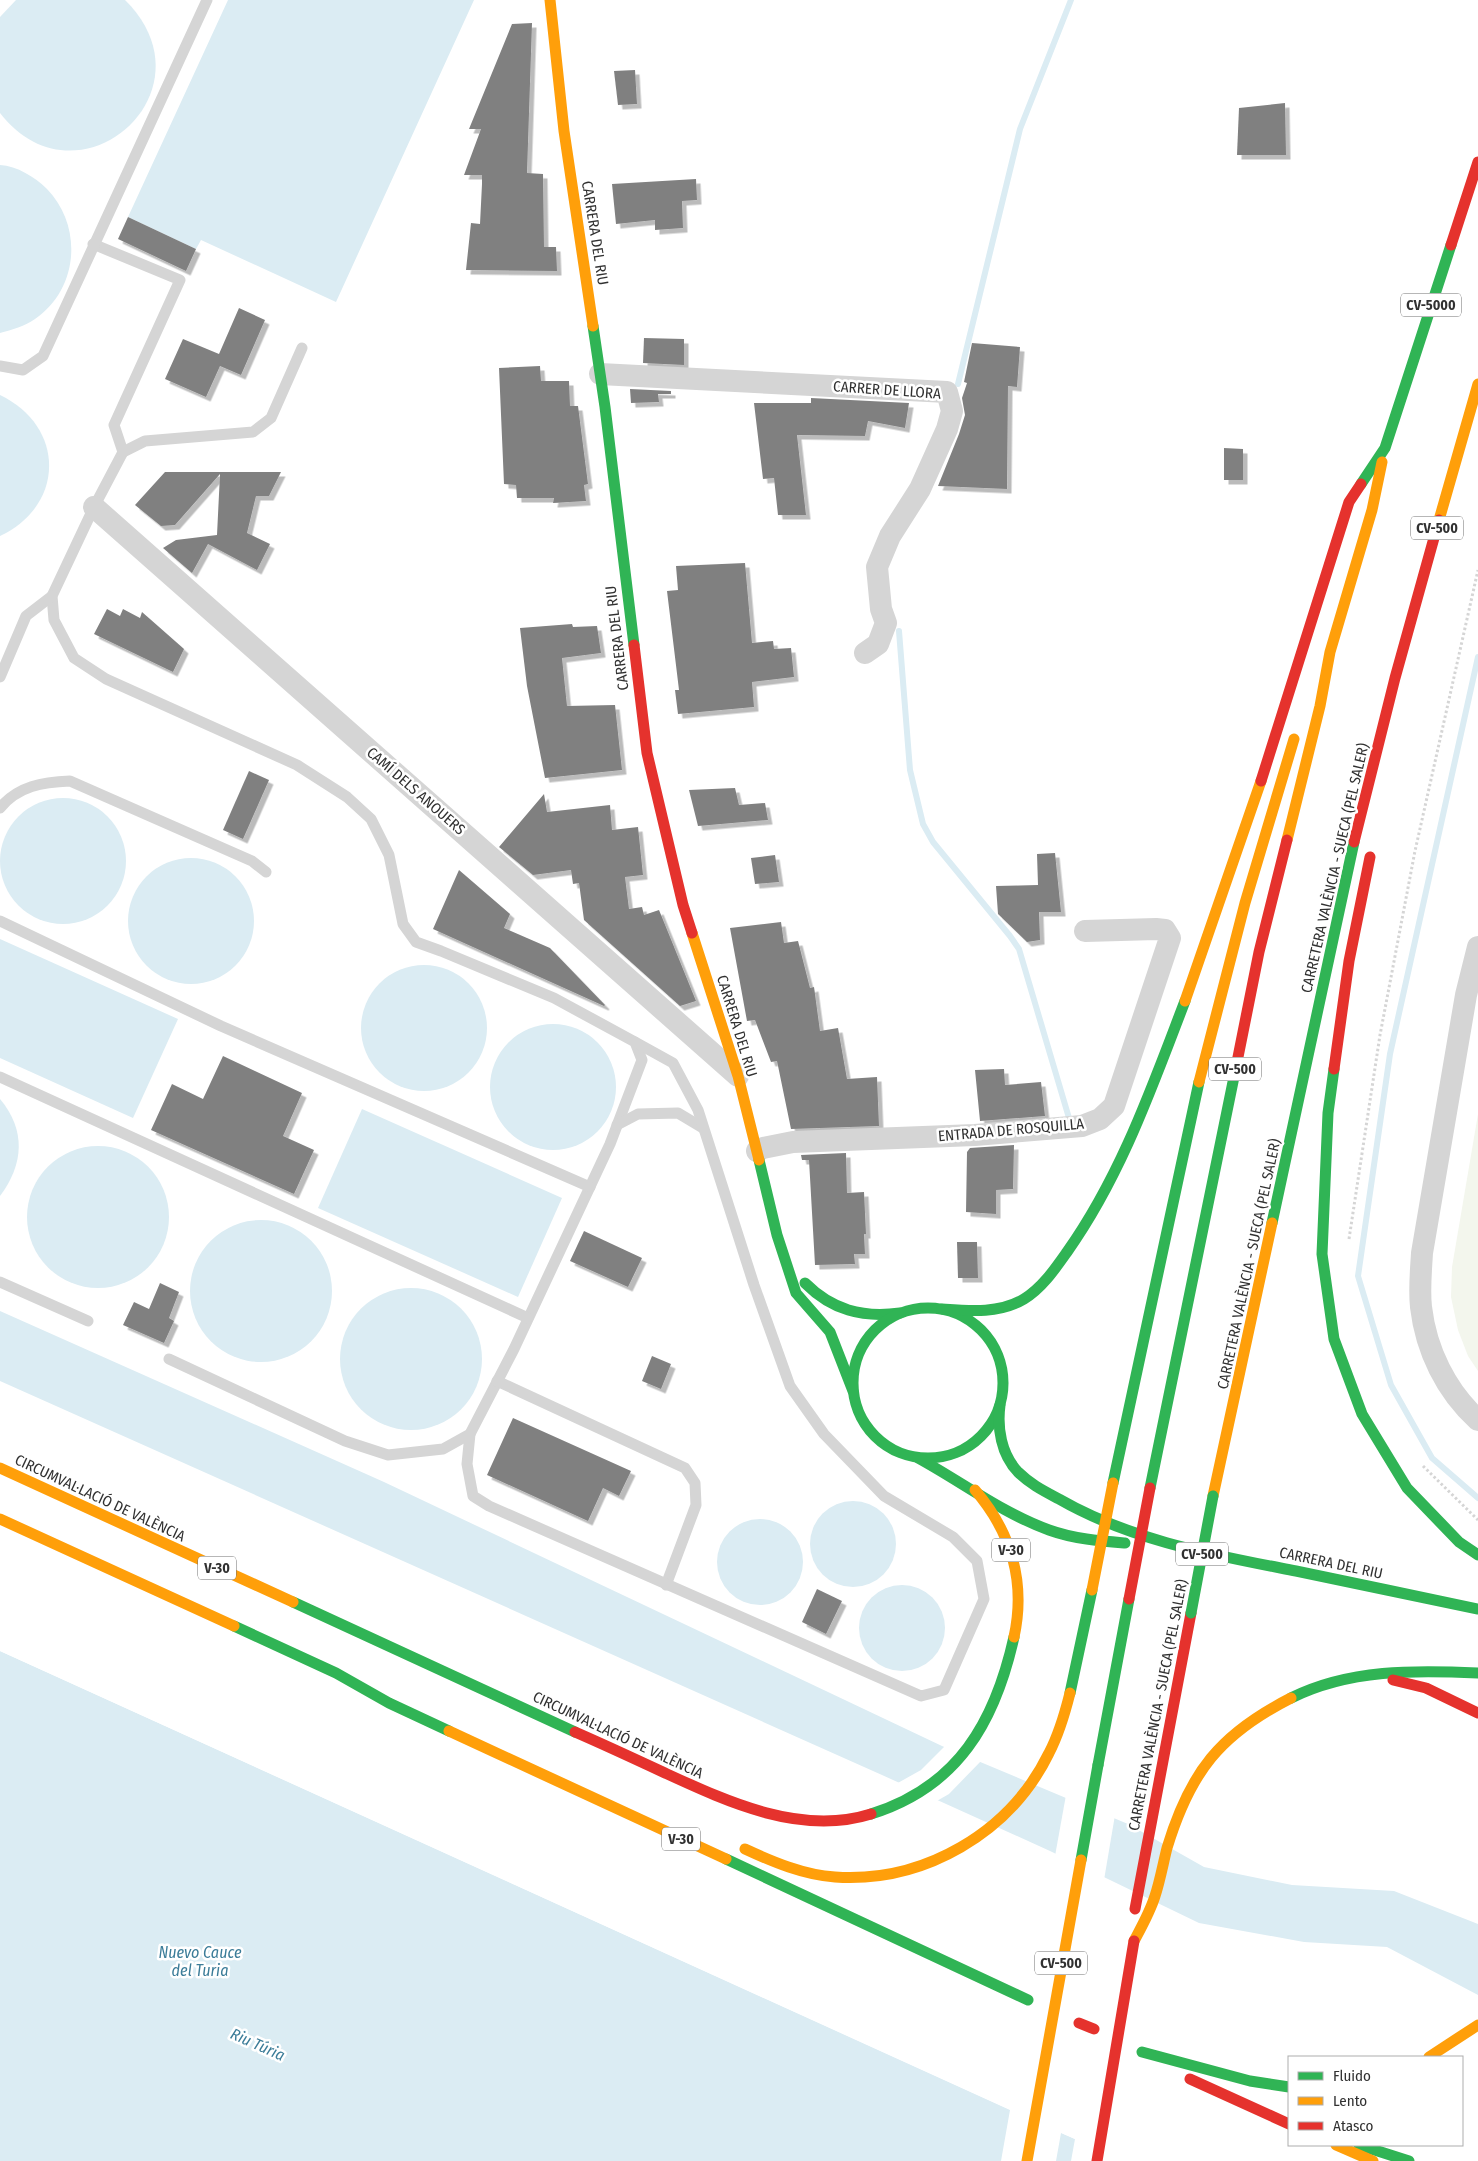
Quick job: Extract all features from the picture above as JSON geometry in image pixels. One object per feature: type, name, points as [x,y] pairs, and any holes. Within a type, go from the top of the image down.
[{"type":"main road","name":"CARRERA DEL RIU","points":[[550,0],[564,132],[600,374],[647,753],[684,904],[738,1076],[777,1235],[796,1293],[830,1332],[853,1391]]},
{"type":"main road","name":"CV-5000","points":[[1385,448],[1478,162]]},
{"type":"main road","name":"CARRETERA VALÈNCIA - SUECA (PEL SALER)","points":[[1097,2161],[1134,1941],[1135,1902],[1212,1496],[1242,1372],[1351,853],[1397,673],[1478,384]]},
{"type":"main road","name":"CV-500","points":[[1027,2161],[1150,1488],[1259,952],[1320,706],[1330,652],[1372,510],[1385,448]]},
{"type":"main road","points":[[942,1309],[968,1320],[988,1337],[997,1353],[1002,1370],[1004,1388],[1000,1406],[993,1423],[969,1447],[953,1454],[936,1458],[916,1458],[898,1452],[880,1442],[867,1427],[858,1410],[853,1391],[854,1370],[865,1343],[874,1331],[887,1320],[904,1312],[922,1308],[942,1309],[979,1312],[998,1310],[1022,1300],[1032,1294],[1056,1268],[1082,1231],[1107,1186],[1140,1116],[1190,990],[1349,502],[1385,448]]},
{"type":"main road","points":[[1313,685],[1330,652]]},
{"type":"main road","points":[[1380,786],[1397,673]]},
{"type":"main road","points":[[737,1845],[786,1866],[811,1873],[854,1878],[897,1873],[943,1858],[962,1848],[998,1822],[1021,1797],[1040,1772],[1058,1733],[1066,1705],[1092,1590],[1168,1221],[1238,926],[1296,729]]},
{"type":"main road","points":[[1372,843],[1349,961],[1328,1113],[1322,1254],[1324,1273],[1334,1339],[1362,1414],[1407,1488],[1459,1542],[1478,1555]]},
{"type":"main road","name":"CARRERA DEL RIU","points":[[785,1259],[812,1291],[840,1309],[853,1314],[870,1316],[885,1316],[904,1312]]},
{"type":"main road","name":"CARRERA DEL RIU","points":[[1000,1406],[998,1422],[1004,1450],[1018,1472],[1035,1486],[1090,1516],[1178,1547]]},
{"type":"main road","name":"CARRERA DEL RIU","points":[[916,1458],[1022,1518],[1067,1535],[1093,1540],[1178,1547],[1478,1610]]},
{"type":"main road","name":"CIRCUMVAL·LACIÓ DE VALÈNCIA","points":[[0,1468],[649,1766],[730,1801],[784,1818],[810,1821],[851,1819],[892,1807],[932,1784],[961,1758],[974,1742],[987,1717],[1005,1673],[1017,1619],[1017,1574],[1013,1554],[997,1517],[975,1490]]},
{"type":"main road","name":"V-30","points":[[0,1519],[336,1673],[389,1703],[1028,2000]]},
{"type":"main road","points":[[1134,1941],[1152,1906],[1173,1830],[1194,1780],[1206,1762],[1236,1732],[1284,1700],[1321,1684],[1388,1671],[1434,1670],[1478,1672]]},
{"type":"main road","points":[[336,1673],[380,1684]]},
{"type":"main road","points":[[1342,1679],[1376,1678],[1403,1681],[1458,1701],[1478,1713]]},
{"type":"main road","points":[[1079,2023],[1094,2029]]},
{"type":"main road","points":[[1431,2056],[1477,2026]]},
{"type":"main road","points":[[1142,2052],[1160,2060],[1178,2074],[1288,2123]]},
{"type":"main road","points":[[1160,2060],[1186,2064],[1245,2081],[1288,2087]]},
{"type":"main road","points":[[1338,2146],[1373,2161]]},
{"type":"main road","points":[[1362,2146],[1409,2161]]},
{"type":"street","name":"CARRER DE LLORA","points":[[600,374],[947,392],[952,411],[947,429],[920,489],[890,536],[877,567],[881,609],[886,623],[878,644],[865,653]]},
{"type":"street","name":"CAMÍ DELS ANOUERS","points":[[94,507],[738,1076]]},
{"type":"street","name":"ENTRADA DE ROSQUILLA","points":[[757,1151],[762,1148],[793,1142],[975,1135],[1082,1126],[1100,1119],[1114,1106],[1170,938],[1165,930],[1156,929],[1085,931]]},
{"type":"street","points":[[1478,947],[1472,989],[1422,1253],[1421,1307],[1428,1341],[1442,1374],[1456,1395],[1478,1420]]},
{"type":"lane","points":[[0,366],[23,370],[43,356],[207,0]]},
{"type":"lane","points":[[93,244],[180,280],[114,424],[123,452]]},
{"type":"lane","points":[[0,678],[26,616],[52,596],[94,507],[123,452],[145,440],[253,432],[271,418],[302,348]]},
{"type":"lane","points":[[52,596],[54,620],[74,658],[106,679],[297,765],[347,797],[371,819],[389,855],[403,924],[416,942],[441,950],[554,998],[674,1063],[698,1110],[790,1386],[824,1434],[884,1496],[953,1537],[977,1561],[984,1599],[944,1690],[921,1696],[489,1506],[473,1496],[467,1464],[470,1434],[528,1318],[617,1124],[642,1060],[635,1042]]},
{"type":"lane","points":[[0,808],[24,788],[48,782],[70,781],[252,861],[266,872]]},
{"type":"lane","points":[[0,921],[221,1026],[590,1186]]},
{"type":"lane","points":[[0,1077],[528,1318]]},
{"type":"lane","points":[[617,1124],[638,1114],[678,1113],[704,1128]]},
{"type":"lane","points":[[0,1282],[88,1320]]},
{"type":"lane","points":[[169,1359],[346,1441],[388,1455],[444,1449],[470,1434]]},
{"type":"lane","points":[[498,1381],[685,1468],[695,1483],[696,1505],[666,1585]]},
{"type":"path","points":[[1349,1240],[1380,1035],[1415,851],[1478,570]]},
{"type":"path","points":[[1417,1460],[1478,1520]]},
{"type":"shaded area","points":[[1478,1114],[1478,1371],[1468,1356],[1458,1330],[1451,1297],[1452,1267]]},
{"type":"water","points":[[16,0],[125,0],[149,35],[156,71],[147,103],[126,128],[98,145],[65,150],[31,141],[0,113],[0,17]]},
{"type":"water","points":[[228,0],[474,0],[336,302],[201,240],[196,249],[128,217]]},
{"type":"water","points":[[0,165],[13,167],[31,176],[47,189],[59,204],[71,238],[71,257],[68,274],[61,291],[50,306],[27,324],[0,333]]},
{"type":"water","points":[[0,395],[21,409],[37,426],[46,445],[49,466],[46,486],[37,505],[22,522],[0,536]]},
{"type":"water","points":[[63,798],[87,803],[108,816],[121,837],[126,861],[121,885],[108,906],[87,919],[63,924],[39,919],[18,906],[5,885],[0,861],[5,837],[18,816],[39,803]]},
{"type":"water","points":[[191,858],[215,863],[236,876],[249,897],[254,921],[249,945],[236,966],[215,979],[191,984],[167,979],[146,966],[133,945],[128,921],[133,897],[146,876],[167,863]]},
{"type":"water","points":[[0,939],[178,1019],[133,1118],[0,1058]]},
{"type":"water","points":[[424,965],[448,970],[469,983],[482,1004],[487,1028],[482,1052],[469,1073],[448,1086],[424,1091],[400,1086],[379,1073],[366,1052],[361,1028],[366,1004],[379,983],[400,970]]},
{"type":"water","points":[[553,1024],[577,1029],[598,1042],[611,1063],[616,1087],[611,1111],[598,1132],[577,1145],[553,1150],[529,1145],[508,1132],[495,1111],[490,1087],[495,1063],[508,1042],[529,1029]]},
{"type":"water","points":[[0,1099],[14,1123],[19,1147],[14,1172],[0,1196]]},
{"type":"water","points":[[362,1109],[562,1198],[518,1297],[318,1208]]},
{"type":"water","points":[[98,1146],[125,1152],[137,1158],[148,1167],[157,1178],[163,1190],[169,1217],[163,1244],[157,1256],[148,1267],[137,1276],[125,1282],[98,1288],[71,1282],[59,1276],[48,1267],[39,1256],[33,1244],[27,1217],[33,1190],[39,1178],[48,1167],[59,1158],[71,1152]]},
{"type":"water","points":[[261,1220],[288,1226],[300,1232],[311,1241],[320,1252],[326,1264],[332,1291],[326,1318],[320,1330],[311,1341],[300,1350],[288,1356],[261,1362],[234,1356],[222,1350],[211,1341],[202,1330],[196,1318],[190,1291],[196,1264],[202,1252],[211,1241],[222,1232],[234,1226]]},
{"type":"water","points":[[411,1288],[438,1294],[450,1300],[461,1309],[470,1320],[476,1332],[482,1359],[476,1386],[470,1398],[461,1409],[450,1418],[438,1424],[411,1430],[384,1424],[372,1418],[361,1409],[352,1398],[346,1386],[340,1359],[346,1332],[352,1320],[361,1309],[372,1300],[384,1294]]},
{"type":"water","points":[[0,1311],[384,1482],[942,1746],[1128,1824],[1204,1867],[1292,1885],[1394,1891],[1478,1924],[1478,1995],[1387,1947],[1304,1942],[1199,1923],[1050,1851],[882,1775],[0,1381]]},
{"type":"water","points":[[853,1501],[877,1508],[889,1520],[896,1544],[889,1568],[877,1580],[853,1587],[829,1580],[817,1568],[810,1544],[817,1520],[829,1508]]},
{"type":"water","points":[[760,1519],[776,1522],[784,1526],[796,1538],[800,1546],[803,1562],[800,1578],[796,1586],[784,1598],[776,1602],[760,1605],[744,1602],[736,1598],[724,1586],[720,1578],[717,1562],[720,1546],[724,1538],[736,1526],[744,1522]]},
{"type":"water","points":[[902,1585],[926,1592],[938,1604],[945,1628],[938,1652],[926,1664],[902,1671],[878,1664],[866,1652],[859,1628],[866,1604],[878,1592]]},
{"type":"water","name":"Nuevo Cauce del Turia","points":[[0,1651],[1110,2155],[1123,2161],[0,2161]]},
{"type":"pier","points":[[0,1648],[1126,2161],[1071,2161],[1075,2139],[1061,2133],[1056,2161],[1001,2161],[1010,2110],[0,1651]]},
{"type":"pier","points":[[946,1745],[982,1760],[949,1794],[935,1802],[896,1784],[921,1770]]},
{"type":"pier","points":[[1066,1795],[1115,1815],[1104,1880],[1055,1856]]},
{"type":"building","points":[[532,23],[527,173],[543,174],[544,247],[556,247],[557,271],[466,270],[471,223],[480,224],[482,184],[482,175],[464,175],[481,129],[469,129],[512,24]]},
{"type":"building","points":[[635,70],[637,104],[618,105],[614,71]]},
{"type":"building","points":[[1285,103],[1286,155],[1237,155],[1239,108]]},
{"type":"building","points":[[696,179],[697,200],[682,201],[683,228],[655,230],[655,220],[616,224],[612,184]]},
{"type":"building","points":[[128,217],[196,249],[186,271],[118,239]]},
{"type":"building","points":[[239,308],[265,320],[241,375],[220,366],[206,397],[165,379],[183,339],[219,354]]},
{"type":"building","points":[[644,338],[684,339],[684,365],[643,363]]},
{"type":"building","points":[[972,343],[1020,347],[1017,387],[1008,386],[1007,489],[938,486],[965,415],[962,398],[967,383],[964,382]]},
{"type":"building","points":[[540,366],[541,381],[569,381],[570,406],[578,406],[588,484],[584,485],[586,501],[553,503],[554,498],[517,498],[516,485],[504,484],[499,368]]},
{"type":"building","points":[[630,389],[671,391],[671,394],[658,394],[659,402],[631,403]]},
{"type":"building","points":[[811,398],[909,403],[905,428],[868,421],[865,436],[797,435],[806,515],[778,515],[774,478],[763,479],[754,403],[811,403]]},
{"type":"building","points":[[1224,448],[1243,449],[1243,480],[1224,480]]},
{"type":"building","points":[[165,472],[281,472],[269,496],[256,496],[247,533],[270,544],[257,570],[208,544],[192,573],[163,548],[176,540],[217,535],[220,474],[175,525],[161,526],[135,505]]},
{"type":"building","points":[[745,563],[752,643],[773,641],[774,649],[791,648],[794,677],[752,682],[754,707],[678,714],[675,690],[679,690],[667,591],[678,590],[676,566]]},
{"type":"building","points":[[107,609],[120,616],[123,609],[140,618],[142,612],[184,649],[173,672],[94,634]]},
{"type":"building","points":[[572,624],[573,627],[597,626],[601,653],[562,658],[567,706],[615,705],[622,770],[545,778],[527,686],[520,628]]},
{"type":"building","points":[[249,771],[269,780],[243,839],[223,830]]},
{"type":"building","points":[[735,788],[739,805],[765,803],[768,820],[698,826],[689,790]]},
{"type":"building","points":[[544,794],[547,812],[610,805],[612,830],[638,827],[643,875],[625,877],[629,909],[642,907],[644,915],[659,910],[696,1001],[680,1006],[584,920],[579,883],[573,884],[571,870],[533,875],[499,847]]},
{"type":"building","points":[[1055,853],[1061,912],[1039,912],[1040,940],[1027,942],[998,914],[996,886],[1038,885],[1037,854]]},
{"type":"building","points":[[775,855],[779,882],[755,884],[751,858]]},
{"type":"building","points":[[459,870],[510,914],[504,928],[550,948],[605,1005],[433,929]]},
{"type":"building","points":[[781,922],[784,943],[798,941],[810,988],[814,987],[820,1031],[838,1028],[847,1079],[877,1077],[879,1126],[791,1129],[777,1061],[771,1062],[755,1020],[747,1021],[730,928]]},
{"type":"building","points":[[223,1056],[302,1093],[283,1136],[314,1150],[294,1194],[151,1130],[172,1084],[203,1099]]},
{"type":"building","points":[[1004,1069],[1005,1085],[1041,1082],[1045,1116],[980,1121],[975,1070]]},
{"type":"building","points":[[1014,1145],[1013,1189],[996,1190],[996,1214],[966,1212],[967,1152],[970,1148]]},
{"type":"building","points":[[846,1153],[847,1193],[864,1192],[865,1254],[854,1254],[855,1264],[815,1265],[809,1160],[802,1160],[801,1155]]},
{"type":"building","points":[[584,1231],[642,1258],[628,1287],[570,1261]]},
{"type":"building","points":[[957,1242],[977,1242],[978,1278],[958,1278]]},
{"type":"building","points":[[160,1283],[179,1292],[169,1318],[174,1321],[164,1343],[123,1325],[134,1302],[149,1309]]},
{"type":"building","points":[[652,1356],[671,1364],[661,1389],[642,1381]]},
{"type":"building","points":[[513,1418],[631,1471],[619,1496],[603,1488],[588,1521],[487,1475]]},
{"type":"building","points":[[817,1589],[842,1601],[826,1634],[802,1622]]},
{"type":"waterway","points":[[958,384],[1020,129],[1071,0]]},
{"type":"waterway","points":[[899,631],[910,770],[923,824],[933,842],[1019,949],[1069,1118]]},
{"type":"waterway","points":[[1478,657],[1390,1054],[1358,1276],[1391,1385],[1432,1458],[1478,1498]]},
{"type":"traffic: fast","points":[[1361,484],[1385,448],[1451,245]]},
{"type":"traffic: fast","points":[[593,326],[605,407],[634,645]]},
{"type":"traffic: fast","points":[[1272,1223],[1354,842]]},
{"type":"traffic: fast","points":[[942,1309],[984,1310],[1014,1304],[1031,1295],[1053,1271],[1104,1193],[1134,1130],[1185,1001]]},
{"type":"traffic: fast","points":[[1334,1069],[1328,1113],[1322,1254],[1334,1339],[1362,1414],[1407,1488],[1459,1542],[1478,1555]]},
{"type":"traffic: fast","points":[[1150,1488],[1235,1072]]},
{"type":"traffic: fast","points":[[1113,1483],[1199,1082]]},
{"type":"traffic: fast","points":[[759,1160],[777,1235],[796,1293],[830,1332],[853,1391]]},
{"type":"traffic: fast","points":[[805,1283],[826,1300],[848,1310],[873,1314],[900,1313]]},
{"type":"traffic: fast","points":[[928,1308],[943,1309],[957,1314],[981,1330],[997,1354],[1002,1368],[1003,1383],[1002,1398],[997,1412],[981,1436],[957,1452],[943,1457],[928,1458],[913,1457],[899,1452],[875,1436],[859,1412],[854,1398],[853,1383],[854,1368],[859,1354],[875,1330],[899,1314],[913,1309],[928,1308]]},
{"type":"traffic: fast","points":[[1000,1405],[999,1423],[1001,1440],[1012,1465],[1018,1472],[1032,1484],[1048,1493],[1115,1526],[1174,1545],[1204,1552],[1478,1609]]},
{"type":"traffic: fast","points":[[918,1458],[998,1506],[1049,1530],[1077,1538],[1125,1543]]},
{"type":"traffic: fast","points":[[1191,1613],[1213,1496]]},
{"type":"traffic: fast","points":[[1070,1693],[1092,1590]]},
{"type":"traffic: fast","points":[[1098,1765],[1129,1599]]},
{"type":"traffic: fast","points":[[293,1602],[575,1732]]},
{"type":"traffic: fast","points":[[234,1626],[336,1673],[389,1703],[449,1731]]},
{"type":"traffic: fast","points":[[871,1814],[901,1802],[927,1787],[949,1769],[968,1747],[996,1697],[1014,1637]]},
{"type":"traffic: fast","points":[[1291,1698],[1313,1688],[1359,1677],[1406,1672],[1478,1673]]},
{"type":"traffic: fast","points":[[1081,1860],[1098,1765]]},
{"type":"traffic: fast","points":[[726,1859],[1028,2000]]},
{"type":"traffic: fast","points":[[1142,2052],[1250,2081],[1288,2087]]},
{"type":"traffic: fast","points":[[1362,2146],[1409,2161]]},
{"type":"traffic: slow","points":[[550,0],[564,131],[593,326]]},
{"type":"traffic: slow","points":[[1439,520],[1478,384]]},
{"type":"traffic: slow","points":[[1287,840],[1320,706],[1330,652],[1372,510],[1382,462]]},
{"type":"traffic: slow","points":[[1199,1082],[1245,903],[1294,739]]},
{"type":"traffic: slow","points":[[1185,1001],[1261,781]]},
{"type":"traffic: slow","points":[[692,933],[738,1076],[759,1160]]},
{"type":"traffic: slow","points":[[1213,1496],[1272,1223]]},
{"type":"traffic: slow","points":[[0,1468],[293,1602]]},
{"type":"traffic: slow","points":[[1092,1590],[1113,1483]]},
{"type":"traffic: slow","points":[[975,1490],[988,1506],[998,1523],[1012,1559],[1018,1597],[1014,1637]]},
{"type":"traffic: slow","points":[[0,1519],[234,1626]]},
{"type":"traffic: slow","points":[[745,1849],[800,1871],[835,1877],[868,1877],[900,1871],[932,1861],[961,1847],[988,1829],[1012,1807],[1032,1782],[1049,1753],[1056,1738],[1070,1693]]},
{"type":"traffic: slow","points":[[1134,1941],[1153,1902],[1176,1821],[1198,1777],[1211,1758],[1227,1741],[1245,1726],[1291,1698]]},
{"type":"traffic: slow","points":[[449,1731],[726,1859]]},
{"type":"traffic: slow","points":[[1027,2161],[1081,1860]]},
{"type":"traffic: slow","points":[[1431,2056],[1478,2025]]},
{"type":"traffic: slow","points":[[1338,2146],[1373,2161]]},
{"type":"traffic: jam","points":[[1451,245],[1478,162]]},
{"type":"traffic: jam","points":[[1261,781],[1349,502],[1361,484]]},
{"type":"traffic: jam","points":[[1354,842],[1395,678],[1439,520]]},
{"type":"traffic: jam","points":[[634,645],[647,753],[683,905],[692,933]]},
{"type":"traffic: jam","points":[[1235,1072],[1259,952],[1287,840]]},
{"type":"traffic: jam","points":[[1334,1069],[1349,961],[1370,857]]},
{"type":"traffic: jam","points":[[1129,1599],[1150,1488]]},
{"type":"traffic: jam","points":[[1135,1909],[1191,1613]]},
{"type":"traffic: jam","points":[[1393,1680],[1426,1688],[1478,1713]]},
{"type":"traffic: jam","points":[[575,1732],[714,1795],[765,1813],[818,1821],[845,1820],[871,1814]]},
{"type":"traffic: jam","points":[[1097,2161],[1134,1941]]},
{"type":"traffic: jam","points":[[1079,2023],[1094,2029]]},
{"type":"traffic: jam","points":[[1190,2079],[1288,2124]]},
{"type":"water label","name":"Riu Túria","points":[[258,2044]]}]
